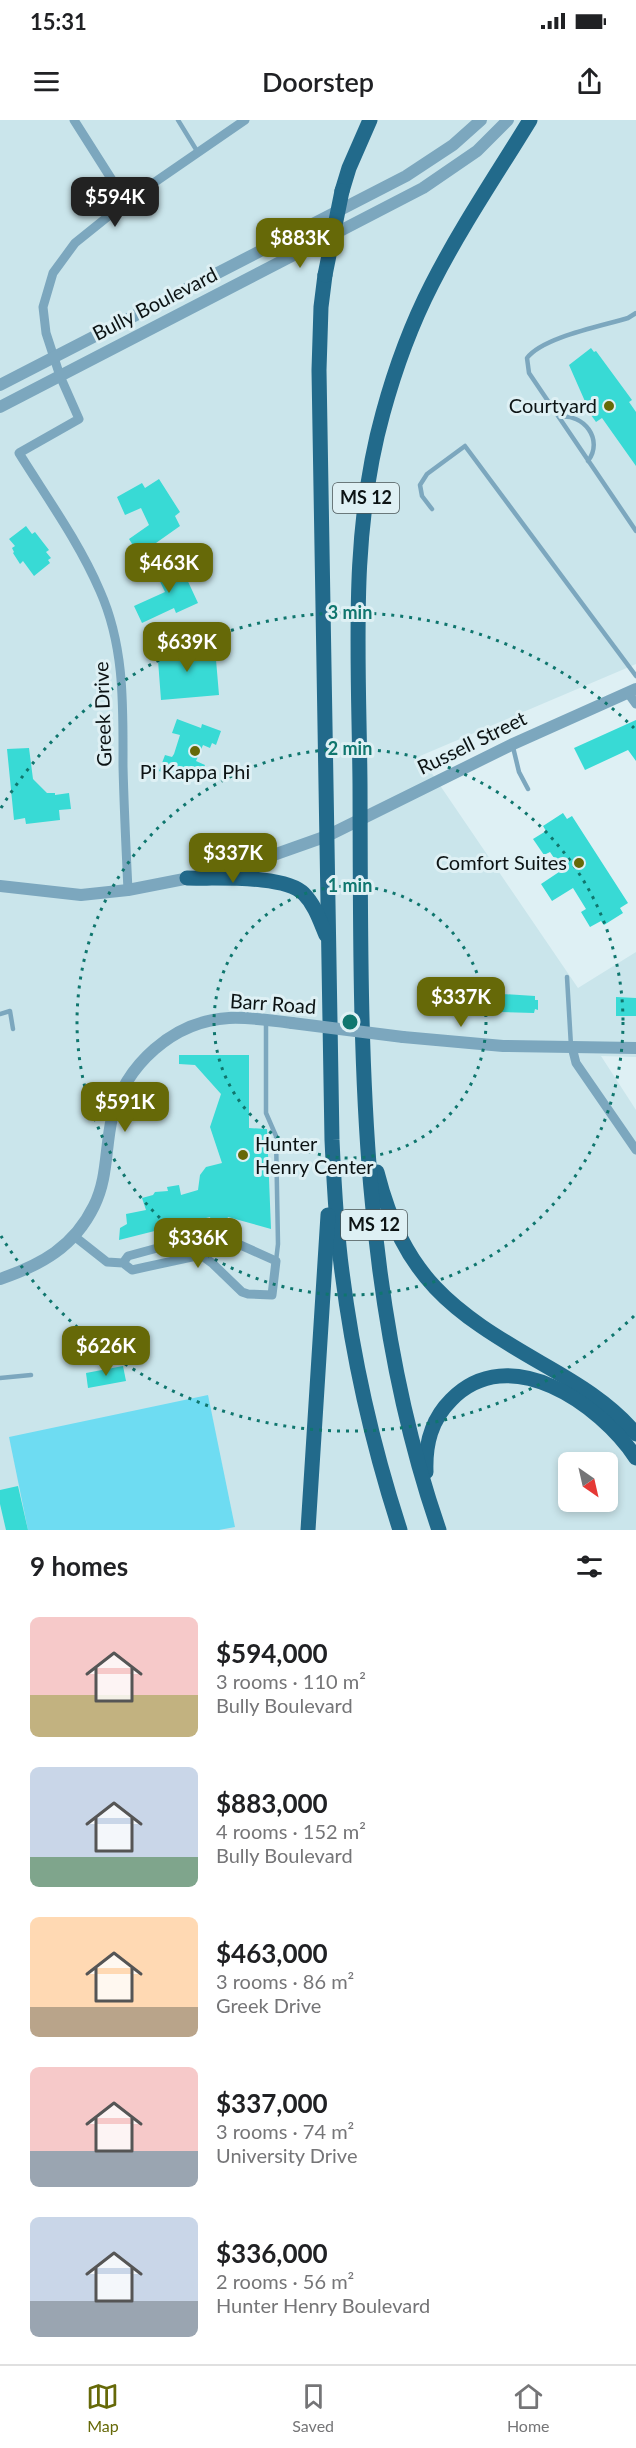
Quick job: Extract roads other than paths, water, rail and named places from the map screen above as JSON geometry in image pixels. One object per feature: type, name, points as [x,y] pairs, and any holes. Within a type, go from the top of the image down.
[{"type":"main road","name":"MS 12","points":[[370,120],[349,168],[342,191],[321,307],[319,370],[332,1140],[341,1262],[353,1342],[371,1424],[400,1530]]},
{"type":"main road","name":"MS 12","points":[[439,1530],[428,1498],[394,1368],[372,1206],[362,1044],[358,582],[366,495],[382,416],[406,344],[432,284],[530,120]]},
{"type":"main road","points":[[187,878],[277,881],[294,886],[305,894],[316,910],[329,943]]},
{"type":"main road","points":[[366,1102],[381,1190],[398,1235],[414,1263],[463,1314],[586,1390],[618,1415],[636,1434]]},
{"type":"main road","points":[[308,1530],[332,1140]]},
{"type":"main road","points":[[428,1498],[426,1453],[434,1423],[457,1394],[468,1387],[495,1377],[527,1378],[540,1381],[572,1397],[603,1419],[636,1458]]},
{"type":"street","points":[[74,120],[126,202]]},
{"type":"street","points":[[60,376],[46,333],[43,307],[53,273],[75,243],[126,202],[197,151],[246,120]]},
{"type":"street","name":"Bully Boulevard","points":[[0,385],[405,176],[453,145],[481,120]]},
{"type":"street","name":"Bully Boulevard","points":[[0,407],[423,189],[477,151],[508,120]]},
{"type":"street","name":"Greek Drive","points":[[60,376],[79,419],[19,453],[76,545],[101,592],[118,648],[123,686],[124,817],[128,890]]},
{"type":"street","points":[[632,691],[636,704]]},
{"type":"street","name":"Russell Street","points":[[0,886],[81,895],[128,890],[251,863],[327,836],[513,744],[632,691]]},
{"type":"street","name":"Barr Road","points":[[0,1279],[32,1268],[66,1245],[74,1236],[89,1216],[100,1192],[105,1173],[110,1128],[117,1101],[142,1061],[173,1035],[196,1025],[231,1018],[476,1044],[636,1048]]},
{"type":"street","points":[[572,1047],[576,1063],[636,1150]]},
{"type":"street","points":[[74,1236],[107,1262],[123,1263],[132,1270],[201,1255]]},
{"type":"street","points":[[123,1263],[128,1256],[198,1237],[226,1237],[276,1261],[272,1295],[242,1292],[201,1255],[198,1237]]},
{"type":"lane","points":[[178,120],[197,151]]},
{"type":"lane","points":[[636,313],[628,318],[547,343],[533,351],[527,358],[530,374],[636,531]]},
{"type":"lane","points":[[559,417],[573,417],[581,421],[591,432],[595,446],[588,462]]},
{"type":"lane","points":[[432,509],[422,496],[420,485],[427,474],[465,446],[636,676]]},
{"type":"lane","points":[[513,744],[519,772],[528,789]]},
{"type":"lane","points":[[567,977],[572,1047]]},
{"type":"lane","points":[[0,1014],[10,1011],[14,1029]]},
{"type":"lane","points":[[266,1020],[266,1113],[276,1136],[278,1244],[276,1261]]},
{"type":"lane","points":[[0,1378],[31,1375]]},
{"type":"place","name":"Courtyard","points":[[609,406]]},
{"type":"place","name":"Pi Kappa Phi","points":[[195,751]]},
{"type":"place","name":"Comfort Suites","points":[[579,863]]},
{"type":"place","name":"Hunter Henry Center","points":[[243,1155]]}]
